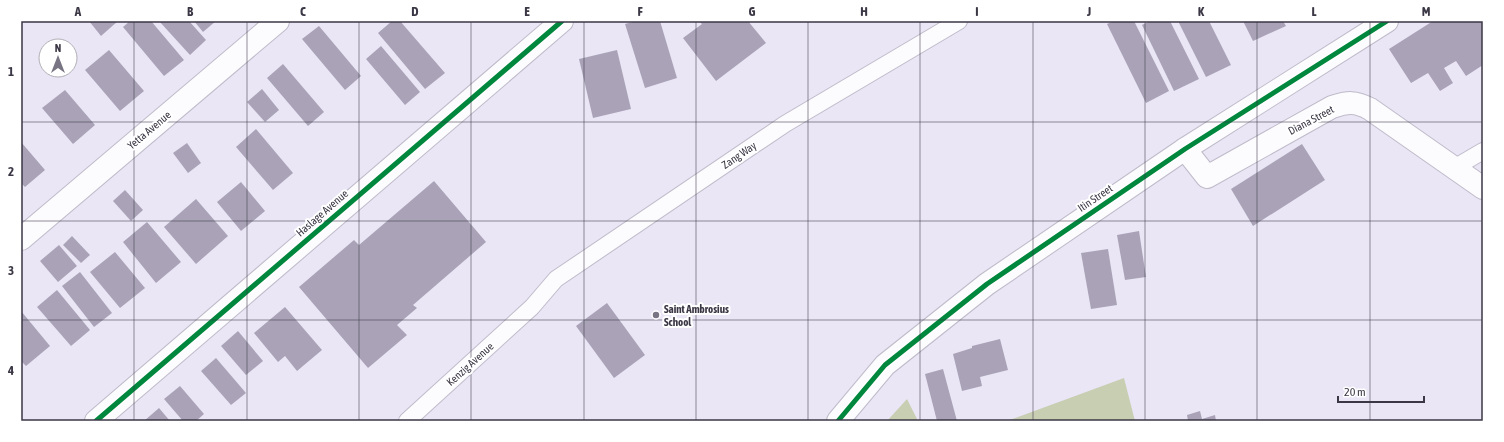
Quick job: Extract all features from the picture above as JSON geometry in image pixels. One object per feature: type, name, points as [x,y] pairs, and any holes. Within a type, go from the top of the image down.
[{"type":"street","name":"Yetta Avenue","points":[[21,239],[278,21]]},
{"type":"street","name":"Haslage Avenue","points":[[96,421],[562,21]]},
{"type":"street","name":"Itin Street","points":[[838,421],[885,364],[987,284],[1185,149],[1387,21]]},
{"type":"street","name":"Diana Street","points":[[1185,149],[1207,177],[1332,107],[1352,102],[1361,104],[1370,109],[1483,188]]},
{"type":"lane","name":"Zang Way","points":[[532,308],[556,278],[785,124],[959,21]]},
{"type":"lane","points":[[1454,168],[1483,151]]},
{"type":"lane","name":"Kenzig Avenue","points":[[407,421],[532,308]]},
{"type":"green space","points":[[1124,378],[1135,421],[1007,421]]},
{"type":"green space","points":[[907,399],[918,421],[887,421]]},
{"type":"building","points":[[89,21],[118,21],[101,36]]},
{"type":"building","points":[[130,21],[151,21],[184,60],[164,76],[123,27]]},
{"type":"building","points":[[159,21],[189,21],[206,40],[190,55]]},
{"type":"building","points":[[194,21],[216,21],[203,32]]},
{"type":"building","points":[[392,21],[400,21],[445,73],[425,89],[378,33]]},
{"type":"building","points":[[636,21],[660,21],[677,78],[645,88],[625,24]]},
{"type":"building","points":[[699,21],[748,21],[766,43],[716,81],[683,38],[702,24]]},
{"type":"building","points":[[1114,21],[1134,21],[1169,91],[1146,103],[1107,24]]},
{"type":"building","points":[[1150,21],[1170,21],[1199,79],[1174,91],[1142,25]]},
{"type":"building","points":[[1178,21],[1209,21],[1231,65],[1206,77]]},
{"type":"building","points":[[1243,21],[1283,21],[1286,26],[1253,41]]},
{"type":"building","points":[[1433,21],[1483,21],[1483,65],[1466,76],[1456,61],[1444,68],[1453,83],[1440,91],[1428,73],[1411,83],[1389,49]]},
{"type":"building","points":[[319,26],[361,76],[345,90],[302,39]]},
{"type":"building","points":[[381,46],[420,92],[405,105],[366,59]]},
{"type":"building","points":[[109,50],[144,91],[120,111],[85,70]]},
{"type":"building","points":[[617,50],[631,109],[593,118],[579,59]]},
{"type":"building","points":[[283,64],[324,112],[308,126],[267,78]]},
{"type":"building","points":[[262,89],[279,110],[265,122],[247,102]]},
{"type":"building","points":[[65,90],[95,125],[73,144],[42,108]]},
{"type":"building","points":[[256,129],[293,173],[273,190],[236,147]]},
{"type":"building","points":[[21,142],[45,170],[25,187],[21,183]]},
{"type":"building","points":[[187,143],[201,163],[188,173],[173,153]]},
{"type":"building","points":[[1302,144],[1325,180],[1253,226],[1231,189]]},
{"type":"building","points":[[434,181],[486,242],[413,305],[417,308],[397,325],[407,335],[368,368],[299,287],[354,240],[359,245]]},
{"type":"building","points":[[241,182],[265,211],[241,231],[217,202]]},
{"type":"building","points":[[125,190],[143,210],[131,221],[113,201]]},
{"type":"building","points":[[196,199],[228,236],[196,264],[164,227]]},
{"type":"building","points":[[147,222],[181,262],[156,283],[123,242]]},
{"type":"building","points":[[1139,231],[1146,277],[1125,280],[1117,235]]},
{"type":"building","points":[[72,236],[90,255],[81,263],[63,245]]},
{"type":"building","points":[[59,245],[77,266],[58,282],[40,261]]},
{"type":"building","points":[[1108,249],[1117,305],[1091,309],[1081,253]]},
{"type":"building","points":[[115,252],[145,288],[120,308],[90,272]]},
{"type":"building","points":[[80,272],[112,313],[94,327],[62,286]]},
{"type":"building","points":[[57,290],[90,330],[71,346],[37,307]]},
{"type":"building","points":[[607,303],[645,355],[614,378],[576,326]]},
{"type":"building","points":[[285,307],[322,350],[297,371],[285,356],[278,362],[254,333]]},
{"type":"building","points":[[21,311],[50,346],[26,366],[21,361]]},
{"type":"building","points":[[238,331],[263,361],[246,375],[221,346]]},
{"type":"building","points":[[1000,339],[1008,370],[980,377],[982,386],[962,391],[953,354],[972,348],[972,346]]},
{"type":"building","points":[[216,358],[246,393],[231,405],[201,371]]},
{"type":"building","points":[[943,369],[957,421],[937,421],[925,374]]},
{"type":"building","points":[[180,386],[204,414],[196,421],[183,421],[164,399]]},
{"type":"building","points":[[159,408],[170,421],[144,421]]},
{"type":"building","points":[[1200,411],[1202,419],[1215,415],[1216,421],[1188,421],[1187,415]]},
{"type":"cycle path","points":[[96,421],[562,21]]},
{"type":"cycle path","points":[[838,421],[885,365],[987,284],[1185,149],[1387,21]]},
{"type":"place","name":"Saint Ambrosius School","points":[[656,315]]}]
